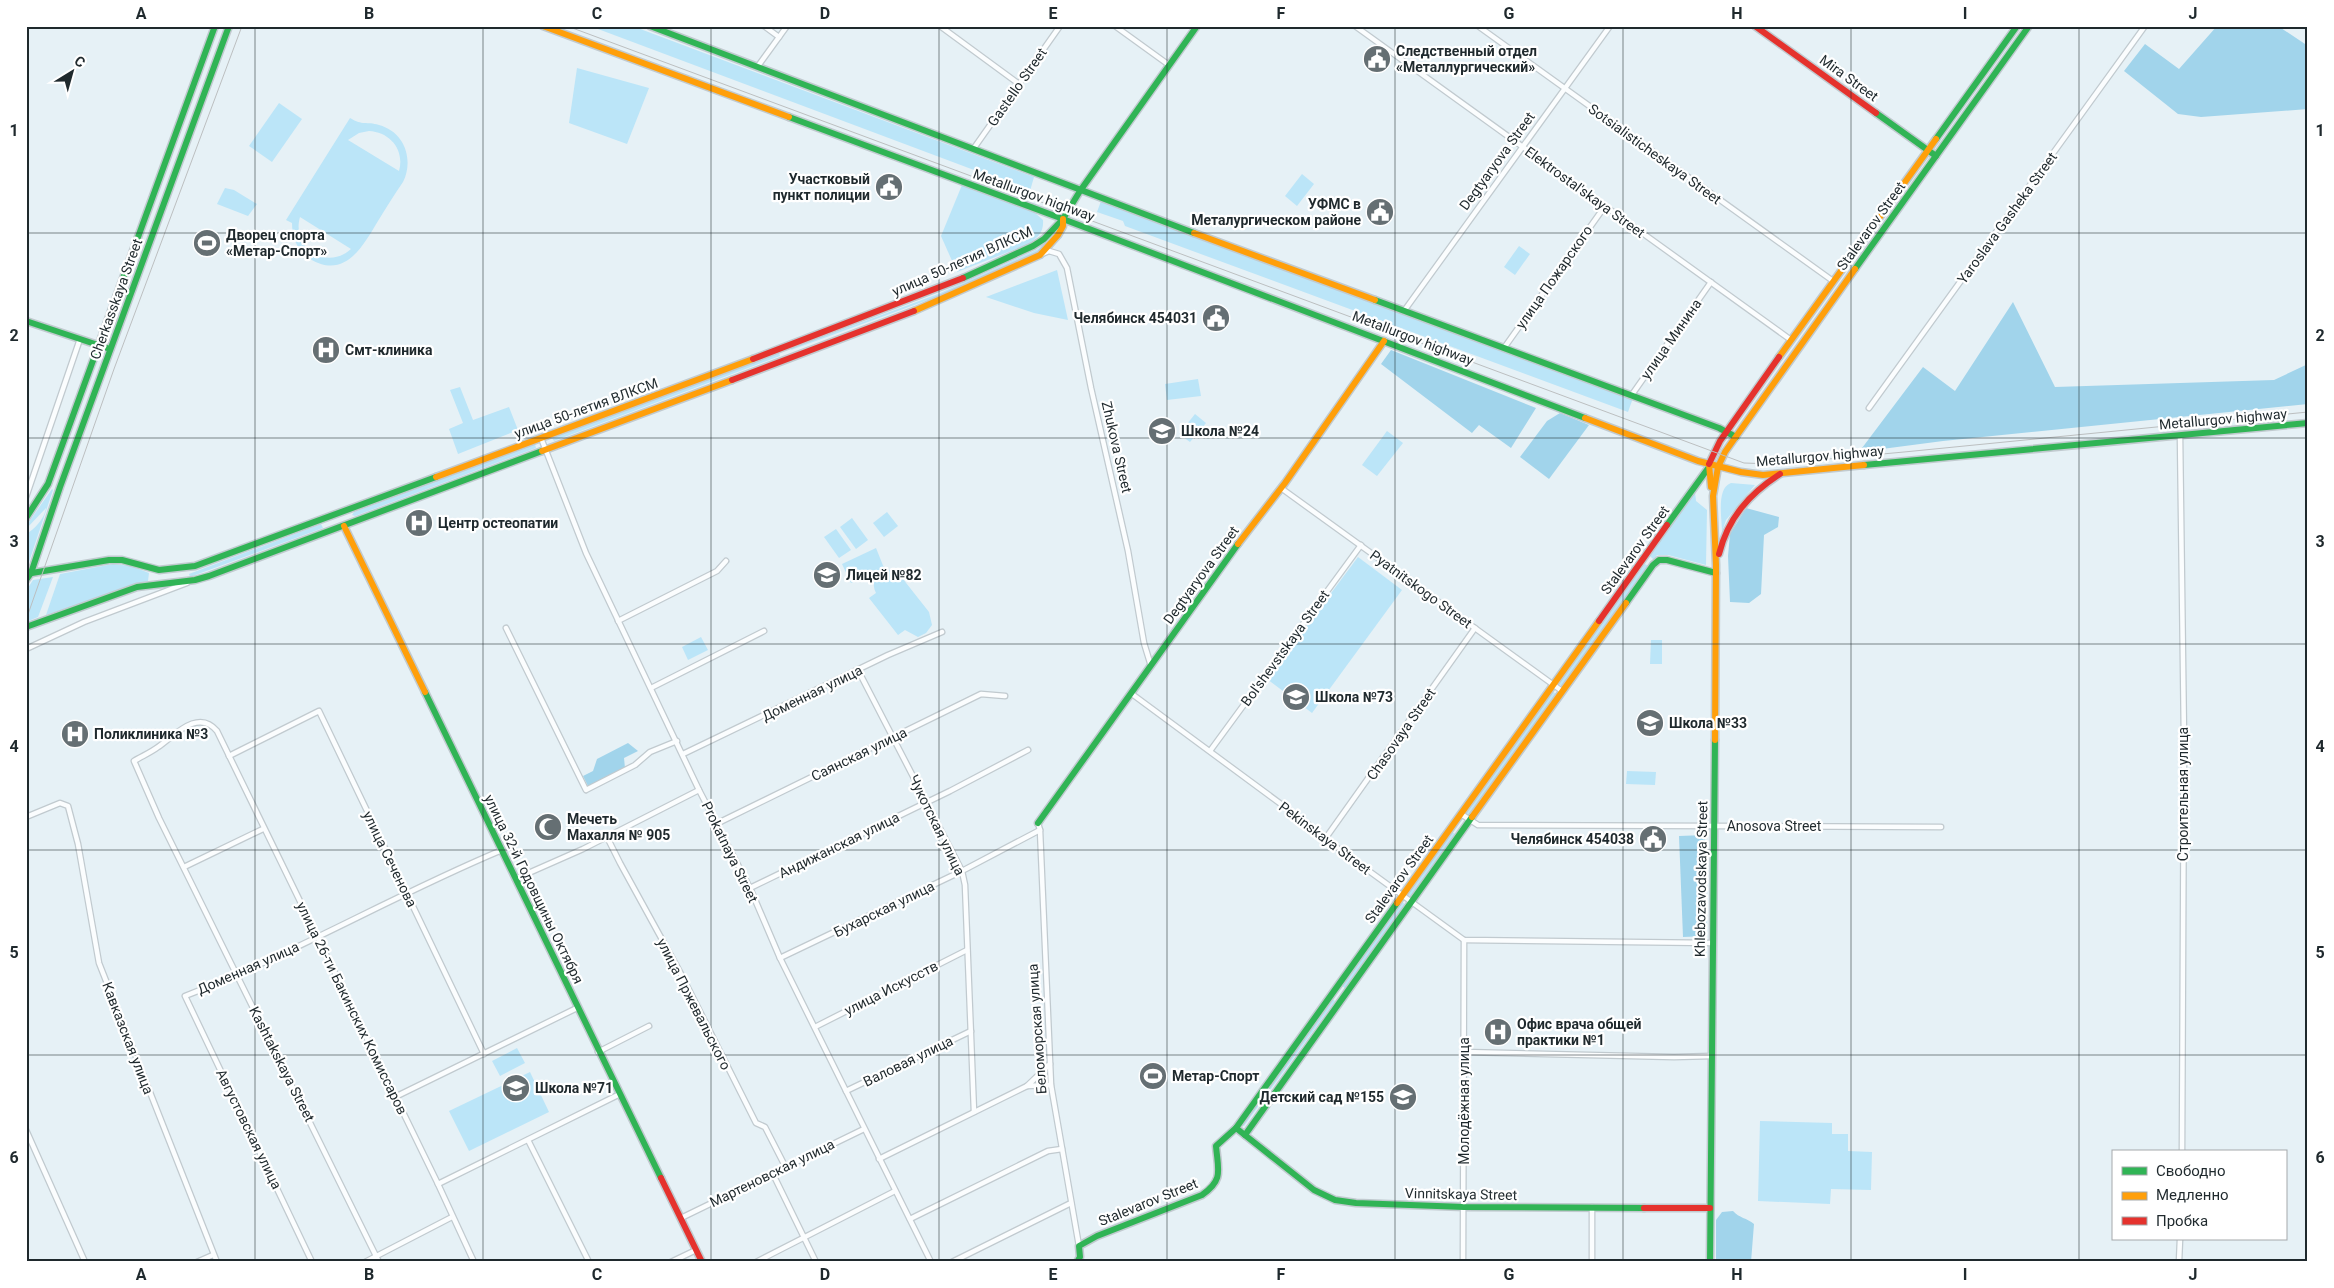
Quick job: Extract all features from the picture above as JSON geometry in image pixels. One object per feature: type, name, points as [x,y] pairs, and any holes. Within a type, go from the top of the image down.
[{"type":"main road","name":"Cherkasskaya Street","points":[[26,518],[48,484],[215,26]]},
{"type":"main road","name":"Cherkasskaya Street","points":[[26,580],[229,26]]},
{"type":"main road","name":"Metallurgov highway","points":[[543,26],[1063,218],[1709,466],[1752,474],[1782,473],[2308,423]]},
{"type":"main road","name":"Metallurgov highway","points":[[650,26],[1080,190],[1726,431],[1736,437]]},
{"type":"main road","points":[[1063,218],[1080,190],[1197,26]]},
{"type":"main road","name":"Mira Street","points":[[1755,26],[1936,156]]},
{"type":"main road","name":"Stalevarov Street","points":[[1079,1246],[1096,1236],[1202,1195],[1214,1187],[1219,1177],[1216,1146],[1236,1128],[1554,685],[1709,466],[1726,431],[2017,26]]},
{"type":"main road","name":"Stalevarov Street","points":[[1718,467],[1736,437],[1800,346],[2029,26]]},
{"type":"main road","name":"улица 50-летия ВЛКСМ","points":[[26,627],[136,587],[194,580],[546,451],[897,318],[1040,255],[1058,235],[1063,226],[1063,218]]},
{"type":"main road","name":"улица 50-летия ВЛКСМ","points":[[28,573],[109,560],[128,562],[159,570],[194,566],[784,348],[958,280],[1033,246],[1044,239],[1063,218]]},
{"type":"main road","points":[[26,321],[110,350]]},
{"type":"main road","points":[[1791,340],[1800,346]]},
{"type":"main road","name":"Degtyaryova Street","points":[[1039,826],[1151,666],[1370,364],[1384,341]]},
{"type":"main road","name":"Khlebozavodskaya Street","points":[[1709,466],[1713,496],[1716,569],[1710,1262]]},
{"type":"main road","name":"Khlebozavodskaya Street","points":[[1713,496],[1718,467]]},
{"type":"main road","points":[[1646,555],[1653,565],[1664,559],[1716,569],[1722,537],[1734,516],[1758,488],[1782,473]]},
{"type":"main road","name":"улица 32-й Годовщины Октября","points":[[339,512],[344,526],[598,1052],[702,1262]]},
{"type":"main road","name":"Stalevarov Street","points":[[1245,1136],[1653,565]]},
{"type":"main road","points":[[1335,990],[1344,997]]},
{"type":"main road","name":"Vinnitskaya Street","points":[[1236,1128],[1314,1190],[1335,1200],[1356,1203],[1464,1207],[1710,1208]]},
{"type":"main road","name":"Беломорская улица","points":[[1079,1246],[1079,1260]]},
{"type":"street","points":[[764,26],[779,37]]},
{"type":"street","points":[[758,66],[787,26]]},
{"type":"street","points":[[940,26],[1019,84]]},
{"type":"street","name":"Gastello Street","points":[[974,148],[1060,26]]},
{"type":"street","points":[[1116,26],[1169,65]]},
{"type":"street","name":"Elektrostal'skaya Street","points":[[1355,26],[1791,340]]},
{"type":"street","name":"Sotsialisticheskaya Street","points":[[1478,26],[1833,281]]},
{"type":"street","name":"Degtyaryova Street","points":[[1404,311],[1610,26]]},
{"type":"street","name":"Yaroslava Gasheka Street","points":[[1869,408],[2145,26]]},
{"type":"street","name":"улица Пожарского","points":[[1504,348],[1605,206]]},
{"type":"street","name":"Zhukova Street","points":[[1040,255],[1054,252],[1063,259],[1128,551],[1144,643],[1151,666]]},
{"type":"street","name":"улица Минина","points":[[1631,396],[1711,282]]},
{"type":"street","points":[[26,497],[80,340]]},
{"type":"street","name":"Строительная улица","points":[[2180,435],[2184,720],[2182,1150]]},
{"type":"street","name":"Prokatnaya Street","points":[[541,438],[586,553],[618,622],[699,790],[750,888],[780,958],[929,1261]]},
{"type":"street","name":"Pyatnitskogo Street","points":[[1281,488],[1562,691]]},
{"type":"street","name":"Bol'shevstskaya Street","points":[[1210,752],[1361,546]]},
{"type":"street","points":[[618,622],[717,572],[726,561]]},
{"type":"street","points":[[26,648],[84,622],[194,580]]},
{"type":"street","points":[[506,628],[586,790],[635,766],[650,752],[677,741]]},
{"type":"street","name":"Chasovaya Street","points":[[1325,839],[1475,628]]},
{"type":"street","points":[[651,688],[764,630]]},
{"type":"street","name":"Доменная улица","points":[[683,754],[942,632]]},
{"type":"street","name":"Чукотская улица","points":[[858,670],[928,802],[962,872],[965,885],[974,1112]]},
{"type":"street","name":"Саянская улица","points":[[716,824],[981,694],[1004,696]]},
{"type":"street","name":"Pekinskaya Street","points":[[1132,694],[1411,903],[1464,940]]},
{"type":"street","name":"улица Сеченова","points":[[229,756],[319,711],[484,1054]]},
{"type":"street","name":"улица 26-ти Бакинских Комиссаров","points":[[134,761],[158,747],[180,730],[203,722],[211,723],[318,937],[474,1262]]},
{"type":"street","points":[[928,802],[1028,750]]},
{"type":"street","name":"Kashtakskaya Street","points":[[134,761],[159,818],[379,1262]]},
{"type":"street","points":[[515,879],[607,837],[699,790]]},
{"type":"street","name":"Андижанская улица","points":[[750,888],[928,802]]},
{"type":"street","name":"Кавказская улица","points":[[26,817],[60,803],[68,806],[78,844],[99,963],[216,1262]]},
{"type":"street","points":[[1461,814],[1469,821]]},
{"type":"street","name":"Anosova Street","points":[[1469,821],[1478,825],[1942,827]]},
{"type":"street","name":"Бухарская улица","points":[[780,958],[962,872],[1039,826]]},
{"type":"street","name":"Беломорская улица","points":[[1039,826],[1051,1085],[1079,1246]]},
{"type":"street","points":[[184,867],[263,829]]},
{"type":"street","name":"улица Пржевальского","points":[[607,837],[681,974],[756,1123],[765,1127],[785,1166]]},
{"type":"street","name":"Доменная улица","points":[[185,996],[238,976],[406,892],[502,850]]},
{"type":"street","points":[[1464,940],[1712,943]]},
{"type":"street","name":"Молодёжная улица","points":[[1463,1262],[1464,940]]},
{"type":"street","name":"улица Искусств","points":[[815,1027],[967,950]]},
{"type":"street","name":"Августовская улица","points":[[185,996],[312,1262]]},
{"type":"street","points":[[395,1097],[577,1008]]},
{"type":"street","points":[[598,1052],[649,1026]]},
{"type":"street","name":"Валовая улица","points":[[846,1091],[970,1031]]},
{"type":"street","points":[[1464,1052],[1674,1057],[1712,1056]]},
{"type":"street","points":[[879,1159],[1027,1086],[1050,1064]]},
{"type":"street","points":[[1027,1086],[1051,1085]]},
{"type":"street","points":[[438,1184],[620,1094]]},
{"type":"street","name":"Мартеновская улица","points":[[681,1218],[772,1172],[864,1129]]},
{"type":"street","points":[[26,1130],[85,1262]]},
{"type":"street","points":[[528,1140],[589,1262]]},
{"type":"street","points":[[910,1219],[1048,1151],[1062,1149]]},
{"type":"street","points":[[772,1172],[816,1262]]},
{"type":"street","points":[[756,1262],[895,1191]]},
{"type":"street","points":[[952,1262],[1071,1203]]},
{"type":"street","points":[[1592,1207],[1592,1262]]},
{"type":"street","points":[[365,1262],[452,1217]]},
{"type":"street","points":[[2179,1262],[2180,1240]]},
{"type":"street","points":[[671,1262],[696,1250]]},
{"type":"street","points":[[198,1262],[213,1255]]},
{"type":"shaded area","points":[[590,26],[633,26],[1034,177],[1030,191]]},
{"type":"shaded area","points":[[2217,26],[2278,26],[2308,46],[2308,109],[2201,117],[2178,114],[2124,71],[2145,44],[2179,69]]},
{"type":"shaded area","points":[[577,68],[649,88],[627,144],[569,123]]},
{"type":"shaded area","points":[[279,103],[302,119],[272,162],[249,146]]},
{"type":"shaded area","points":[[350,118],[358,122],[379,125],[388,129],[401,140],[405,148],[408,165],[403,182],[366,240],[352,257],[343,263],[333,265],[322,264],[310,259],[302,253],[293,234],[292,223],[286,220]],"holes":[[[377,132],[394,143],[400,156],[399,171],[348,140],[359,133]],[[300,217],[351,249],[342,255],[332,258],[322,257],[313,253],[306,247],[301,238],[299,228]]]},
{"type":"shaded area","points":[[1302,174],[1314,184],[1297,206],[1285,196]]},
{"type":"shaded area","points":[[962,185],[1033,211],[1043,220],[1040,234],[1029,244],[957,272],[941,236]]},
{"type":"shaded area","points":[[225,188],[234,190],[257,204],[248,216],[217,204]]},
{"type":"shaded area","points":[[1101,201],[1633,398],[1628,412],[1125,226],[1123,221],[1097,212]]},
{"type":"shaded area","points":[[1050,237],[1039,252],[939,296],[791,350],[792,348],[938,294],[1038,249]]},
{"type":"shaded area","points":[[1519,246],[1530,254],[1515,275],[1504,267]]},
{"type":"shaded area","points":[[1057,270],[1068,320],[1034,313],[986,297]]},
{"type":"shaded area","points":[[2013,302],[2055,387],[2274,380],[2308,364],[2308,404],[1943,441],[1859,452],[1923,367],[1955,391]]},
{"type":"shaded area","points":[[1391,350],[1536,408],[1511,448],[1479,425],[1472,433],[1381,364]]},
{"type":"shaded area","points":[[779,353],[780,356],[554,441],[552,438]]},
{"type":"shaded area","points":[[1198,379],[1201,396],[1167,400],[1165,384]]},
{"type":"shaded area","points":[[460,387],[473,420],[509,407],[518,430],[458,454],[449,429],[463,423],[450,390]]},
{"type":"shaded area","points":[[1560,413],[1589,425],[1549,479],[1520,457],[1547,421]]},
{"type":"shaded area","points":[[1195,414],[1206,423],[1190,442],[1179,434]]},
{"type":"shaded area","points":[[1387,431],[1403,443],[1377,476],[1362,465]]},
{"type":"shaded area","points":[[535,444],[536,448],[355,516],[352,515],[354,512]]},
{"type":"shaded area","points":[[1731,483],[1755,485],[1726,520],[1722,532],[1723,491]]},
{"type":"shaded area","points":[[53,490],[26,571],[28,537],[26,534],[39,523],[44,516],[46,508],[26,529],[26,526]]},
{"type":"shaded area","points":[[1695,492],[1696,501],[1707,510],[1706,565],[1668,555],[1657,555],[1654,560],[1649,555]]},
{"type":"shaded area","points":[[1746,508],[1779,517],[1778,527],[1764,535],[1761,594],[1749,603],[1730,602],[1728,556],[1730,534]]},
{"type":"shaded area","points":[[887,512],[898,526],[884,537],[873,523]]},
{"type":"shaded area","points":[[852,518],[868,540],[856,549],[840,527]]},
{"type":"shaded area","points":[[321,524],[323,528],[190,577],[189,574]]},
{"type":"shaded area","points":[[836,529],[851,550],[839,558],[824,537]]},
{"type":"shaded area","points":[[876,548],[884,568],[851,583],[842,564]]},
{"type":"shaded area","points":[[1358,557],[1402,590],[1312,713],[1267,679]]},
{"type":"shaded area","points":[[113,564],[131,566],[149,573],[148,581],[46,615],[60,574]]},
{"type":"shaded area","points":[[1645,564],[1648,566],[1563,686],[1557,684],[1557,682]]},
{"type":"shaded area","points":[[884,570],[893,570],[899,574],[929,612],[932,625],[926,633],[918,637],[905,630],[898,635],[869,598],[876,593],[875,580]]},
{"type":"shaded area","points":[[53,577],[38,617],[26,622],[26,591],[33,580]]},
{"type":"shaded area","points":[[701,637],[708,650],[688,660],[682,647]]},
{"type":"shaded area","points":[[1651,640],[1662,640],[1662,664],[1650,664]]},
{"type":"shaded area","points":[[1552,691],[1556,694],[1468,817],[1463,813]]},
{"type":"shaded area","points":[[628,743],[638,751],[624,758],[625,768],[588,786],[583,776],[593,771],[597,759]]},
{"type":"shaded area","points":[[1627,771],[1656,772],[1655,785],[1626,784]]},
{"type":"shaded area","points":[[1452,832],[1457,835],[1414,895],[1411,897],[1407,895],[1407,891]]},
{"type":"shaded area","points":[[1705,835],[1707,936],[1683,937],[1679,836]]},
{"type":"shaded area","points":[[1401,901],[1406,905],[1346,989],[1341,985]]},
{"type":"shaded area","points":[[1331,998],[1335,1001],[1244,1126],[1242,1125]]},
{"type":"shaded area","points":[[517,1048],[525,1063],[500,1076],[492,1061]]},
{"type":"shaded area","points":[[530,1072],[549,1112],[469,1151],[449,1111]]},
{"type":"shaded area","points":[[1760,1121],[1832,1123],[1832,1134],[1848,1134],[1848,1151],[1872,1152],[1871,1190],[1831,1189],[1830,1204],[1758,1201]]},
{"type":"shaded area","points":[[1733,1211],[1754,1224],[1751,1262],[1716,1262],[1716,1220],[1722,1212]]},
{"type":"tram line","points":[[26,620],[114,369],[242,26]]},
{"type":"tram line","points":[[567,26],[1744,463],[1774,464],[2308,412]]},
{"type":"traffic: fast","points":[[26,518],[48,484],[215,26]]},
{"type":"traffic: fast","points":[[26,580],[31,573],[60,487],[229,26]]},
{"type":"traffic: fast","points":[[650,26],[1194,233]]},
{"type":"traffic: fast","points":[[789,117],[1063,219],[1080,191],[1197,26]]},
{"type":"traffic: fast","points":[[1936,139],[2017,26]]},
{"type":"traffic: fast","points":[[1855,269],[2029,26]]},
{"type":"traffic: fast","points":[[1876,113],[1936,156]]},
{"type":"traffic: fast","points":[[1063,219],[1585,418]]},
{"type":"traffic: fast","points":[[963,278],[1033,246],[1044,239],[1063,219]]},
{"type":"traffic: fast","points":[[1375,300],[1719,428],[1736,437]]},
{"type":"traffic: fast","points":[[26,321],[110,349]]},
{"type":"traffic: fast","points":[[1864,465],[2308,423]]},
{"type":"traffic: fast","points":[[26,627],[137,587],[195,580],[209,576],[542,451]]},
{"type":"traffic: fast","points":[[1667,525],[1709,467]]},
{"type":"traffic: fast","points":[[26,574],[109,560],[122,560],[159,570],[195,566],[436,477]]},
{"type":"traffic: fast","points":[[1038,823],[1238,544]]},
{"type":"traffic: fast","points":[[1626,603],[1653,565],[1659,560],[1667,560],[1716,573]]},
{"type":"traffic: fast","points":[[425,692],[661,1178]]},
{"type":"traffic: fast","points":[[1710,1262],[1715,740]]},
{"type":"traffic: fast","points":[[1245,1135],[1472,817]]},
{"type":"traffic: fast","points":[[1077,1262],[1080,1257],[1079,1246],[1097,1236],[1202,1195],[1209,1190],[1217,1179],[1218,1174],[1216,1146],[1236,1128],[1397,903]]},
{"type":"traffic: fast","points":[[1236,1128],[1314,1190],[1335,1200],[1356,1203],[1464,1207],[1644,1208]]},
{"type":"traffic: slow","points":[[543,26],[789,117]]},
{"type":"traffic: slow","points":[[1779,357],[1936,139]]},
{"type":"traffic: slow","points":[[914,311],[1040,255],[1058,235],[1063,226],[1063,219]]},
{"type":"traffic: slow","points":[[1194,233],[1375,300]]},
{"type":"traffic: slow","points":[[1718,467],[1725,452],[1855,269]]},
{"type":"traffic: slow","points":[[1238,544],[1285,483],[1384,341]]},
{"type":"traffic: slow","points":[[436,477],[753,359]]},
{"type":"traffic: slow","points":[[542,451],[732,380]]},
{"type":"traffic: slow","points":[[1585,418],[1698,461],[1741,472],[1763,475],[1864,465]]},
{"type":"traffic: slow","points":[[1709,464],[1711,487]]},
{"type":"traffic: slow","points":[[1715,740],[1716,565],[1713,496],[1718,467]]},
{"type":"traffic: slow","points":[[344,526],[425,692]]},
{"type":"traffic: slow","points":[[1472,817],[1626,603]]},
{"type":"traffic: slow","points":[[1397,903],[1599,621]]},
{"type":"traffic: jam","points":[[1755,26],[1876,113]]},
{"type":"traffic: jam","points":[[753,359],[963,278]]},
{"type":"traffic: jam","points":[[732,380],[914,311]]},
{"type":"traffic: jam","points":[[1709,464],[1720,441],[1779,357]]},
{"type":"traffic: jam","points":[[1719,554],[1728,529],[1741,508],[1759,490],[1780,474]]},
{"type":"traffic: jam","points":[[1599,621],[1667,525]]},
{"type":"traffic: jam","points":[[661,1178],[702,1262]]},
{"type":"traffic: jam","points":[[1644,1208],[1710,1208]]},
{"type":"place","name":"Следственный отдел «Металлургический»","points":[[1377,59]]},
{"type":"place","name":"Участковый пункт полиции","points":[[889,187]]},
{"type":"place","name":"УФМС в Металургическом районе","points":[[1380,212]]},
{"type":"place","name":"Дворец спорта «Метар-Спорт»","points":[[207,243]]},
{"type":"place","name":"Челябинск 454031","points":[[1216,318]]},
{"type":"place","name":"Смт-клиника","points":[[326,350]]},
{"type":"place","name":"Школа №24","points":[[1162,431]]},
{"type":"place","name":"Центр остеопатии","points":[[419,523]]},
{"type":"place","name":"Лицей №82","points":[[827,575]]},
{"type":"place","name":"Школа №73","points":[[1296,697]]},
{"type":"place","name":"Школа №33","points":[[1650,723]]},
{"type":"place","name":"Поликлиника №3","points":[[75,734]]},
{"type":"place","name":"Мечеть Махалля № 905","points":[[548,827]]},
{"type":"place","name":"Челябинск 454038","points":[[1653,839]]},
{"type":"place","name":"Офис врача общей практики №1","points":[[1498,1032]]},
{"type":"place","name":"Метар-Спорт","points":[[1153,1076]]},
{"type":"place","name":"Школа №71","points":[[516,1088]]},
{"type":"place","name":"Детский сад №155","points":[[1403,1097]]}]
